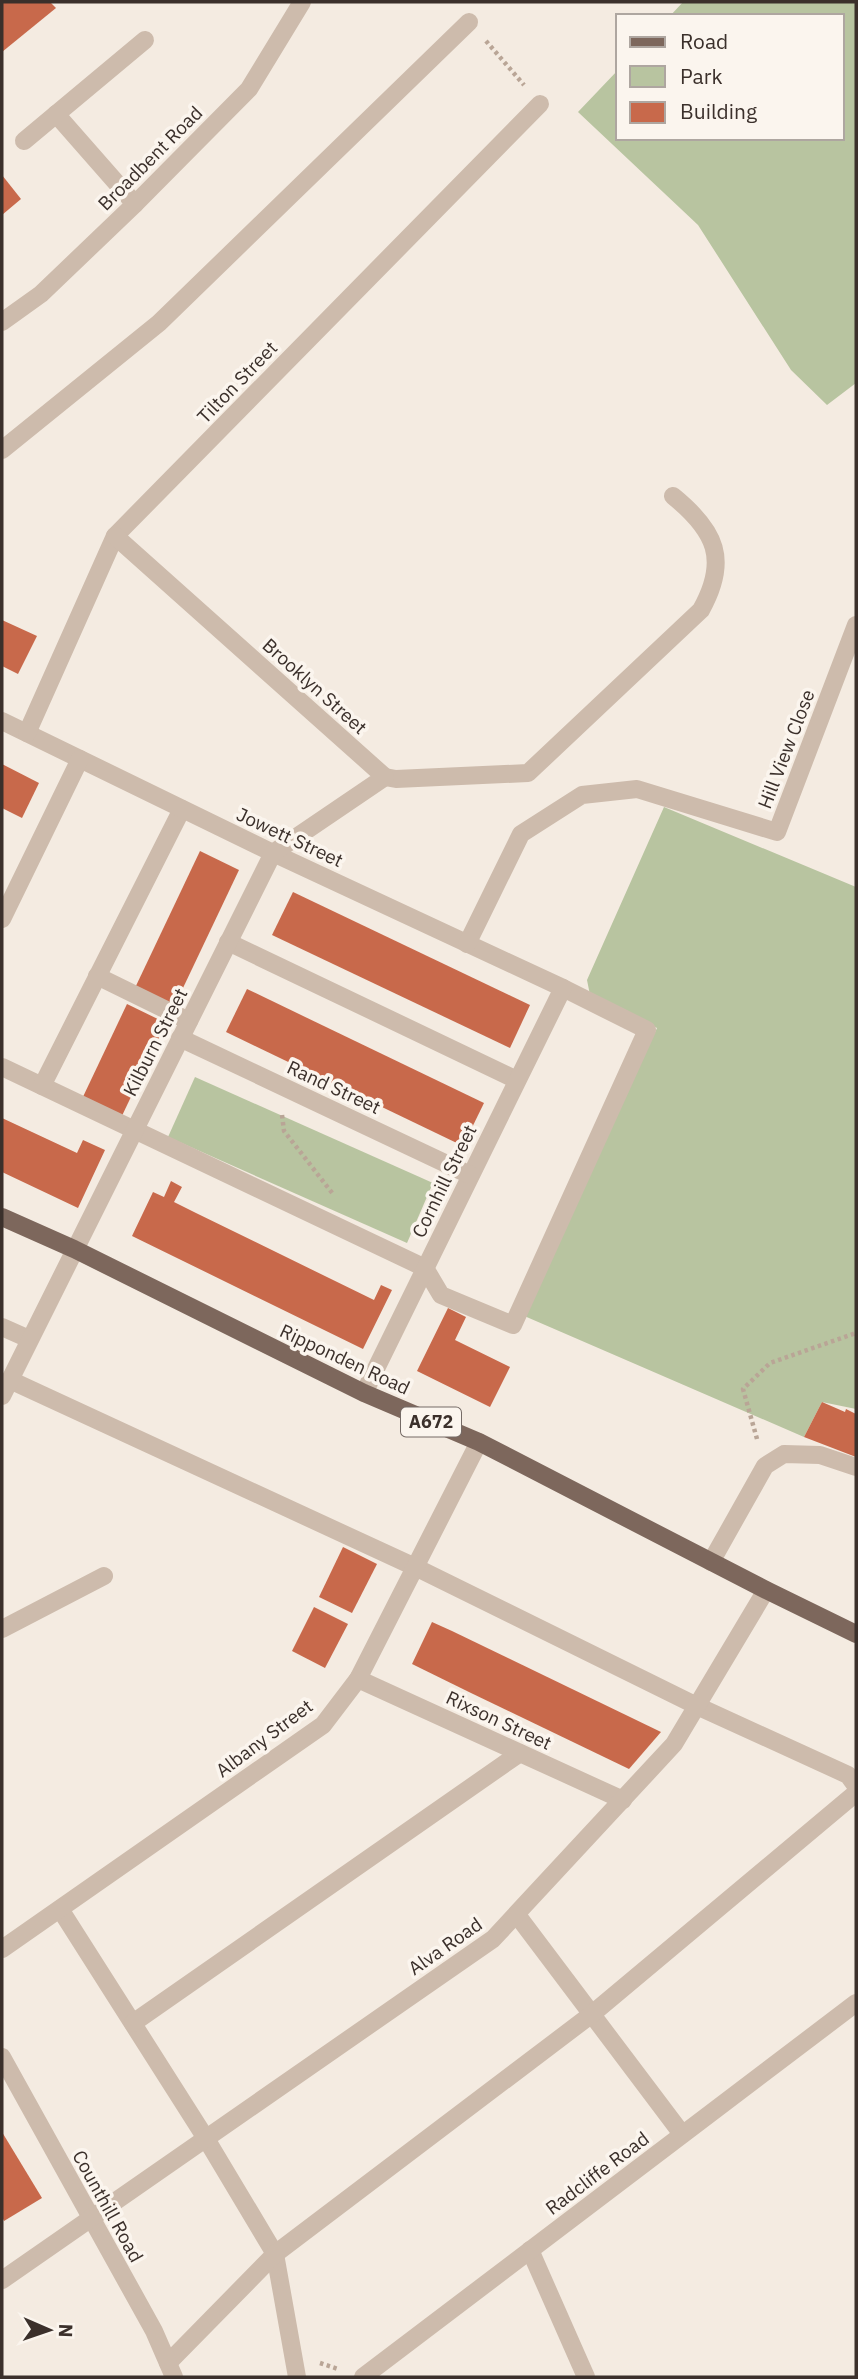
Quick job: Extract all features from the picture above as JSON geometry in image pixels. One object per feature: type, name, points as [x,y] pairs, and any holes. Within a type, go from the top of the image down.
[{"type":"main road","name":"Ripponden Road","points":[[2,1217],[74,1249],[364,1393],[479,1442],[856,1634]]},
{"type":"street","name":"Broadbent Road","points":[[2,322],[41,293],[135,204],[249,89],[302,2]]},
{"type":"street","points":[[2,450],[159,323],[469,22]]},
{"type":"street","points":[[24,141],[145,40]]},
{"type":"street","name":"Tilton Street","points":[[27,733],[115,536],[540,104]]},
{"type":"street","points":[[56,114],[135,204]]},
{"type":"street","points":[[273,853],[385,777],[396,779],[528,773],[701,610],[713,589],[717,567],[713,542],[692,512],[673,496]]},
{"type":"street","name":"Brooklyn Street","points":[[115,536],[385,777]]},
{"type":"street","name":"Hill View Close","points":[[467,944],[521,834],[582,795],[637,789],[777,832],[856,625]]},
{"type":"street","name":"Jowett Street","points":[[2,721],[647,1030],[513,1325],[440,1295],[425,1268]]},
{"type":"street","points":[[2,919],[80,759]]},
{"type":"street","points":[[42,1086],[182,809]]},
{"type":"street","name":"Kilburn Street","points":[[6,1388],[273,853]]},
{"type":"street","points":[[228,942],[517,1080]]},
{"type":"street","points":[[97,976],[189,1021]]},
{"type":"street","name":"Cornhill Street","points":[[364,1393],[563,988]]},
{"type":"street","name":"Rand Street","points":[[180,1038],[470,1175]]},
{"type":"street","points":[[2,1067],[425,1268]]},
{"type":"street","points":[[2,1327],[29,1339]]},
{"type":"street","points":[[6,1388],[415,1567],[697,1706],[848,1775],[856,1786]]},
{"type":"street","name":"Albany Street","points":[[2,1949],[323,1725],[358,1679],[479,1442]]},
{"type":"street","points":[[711,1562],[765,1466],[784,1454],[820,1455],[856,1467]]},
{"type":"street","points":[[2,1629],[104,1576]]},
{"type":"street","name":"Alva Road","points":[[2,2280],[89,2217],[493,1939],[674,1744],[766,1590]]},
{"type":"street","name":"Rixson Street","points":[[358,1679],[623,1800]]},
{"type":"street","points":[[133,2023],[520,1753]]},
{"type":"street","points":[[171,2370],[275,2254],[592,2014],[856,1793]]},
{"type":"street","points":[[60,1909],[205,2137],[275,2254],[297,2377]]},
{"type":"street","points":[[517,1914],[682,2134]]},
{"type":"street","name":"Radcliffe Road","points":[[356,2375],[530,2250],[856,2003]]},
{"type":"street","name":"Counthill Road","points":[[2,2057],[154,2331],[171,2370]]},
{"type":"street","points":[[530,2250],[586,2377]]},
{"type":"path","points":[[469,22],[540,104]]},
{"type":"path","points":[[278,1084],[284,1132],[336,1198]]},
{"type":"path","points":[[765,1466],[743,1389],[770,1363],[856,1332]]},
{"type":"path","points":[[293,2353],[356,2375]]},
{"type":"green space","points":[[683,2],[856,2],[856,383],[827,405],[791,370],[698,225],[578,112],[616,72],[616,140],[844,140],[844,14],[672,14]]},
{"type":"green space","points":[[664,807],[856,887],[856,1409],[822,1402],[804,1437],[522,1315],[657,1028],[590,995],[587,980]]},
{"type":"green space","points":[[195,1077],[433,1183],[407,1243],[168,1137]]},
{"type":"building","points":[[2,2],[50,2],[56,8],[2,52]]},
{"type":"building","points":[[2,175],[21,199],[2,215]]},
{"type":"building","points":[[2,620],[37,636],[18,674],[2,666]]},
{"type":"building","points":[[2,764],[39,783],[22,818],[2,808]]},
{"type":"building","points":[[200,851],[239,870],[173,1009],[134,990]]},
{"type":"building","points":[[293,892],[530,1005],[510,1048],[272,935]]},
{"type":"building","points":[[247,989],[484,1103],[463,1146],[226,1032]]},
{"type":"building","points":[[127,1004],[166,1023],[120,1120],[81,1101]]},
{"type":"building","points":[[2,1118],[77,1153],[83,1140],[105,1150],[78,1208],[2,1172]]},
{"type":"building","points":[[171,1181],[182,1187],[174,1202],[196,1213],[374,1300],[381,1285],[392,1290],[363,1349],[132,1236],[153,1192],[164,1197]]},
{"type":"building","points":[[448,1308],[466,1317],[455,1340],[510,1367],[490,1407],[417,1371]]},
{"type":"building","points":[[822,1402],[856,1414],[856,1457],[804,1437]]},
{"type":"building","points":[[343,1547],[377,1564],[352,1613],[319,1597]]},
{"type":"building","points":[[314,1607],[348,1624],[325,1668],[292,1651]]},
{"type":"building","points":[[432,1622],[661,1732],[629,1769],[412,1664]]},
{"type":"building","points":[[2,2132],[42,2198],[4,2221],[2,2217]]}]
